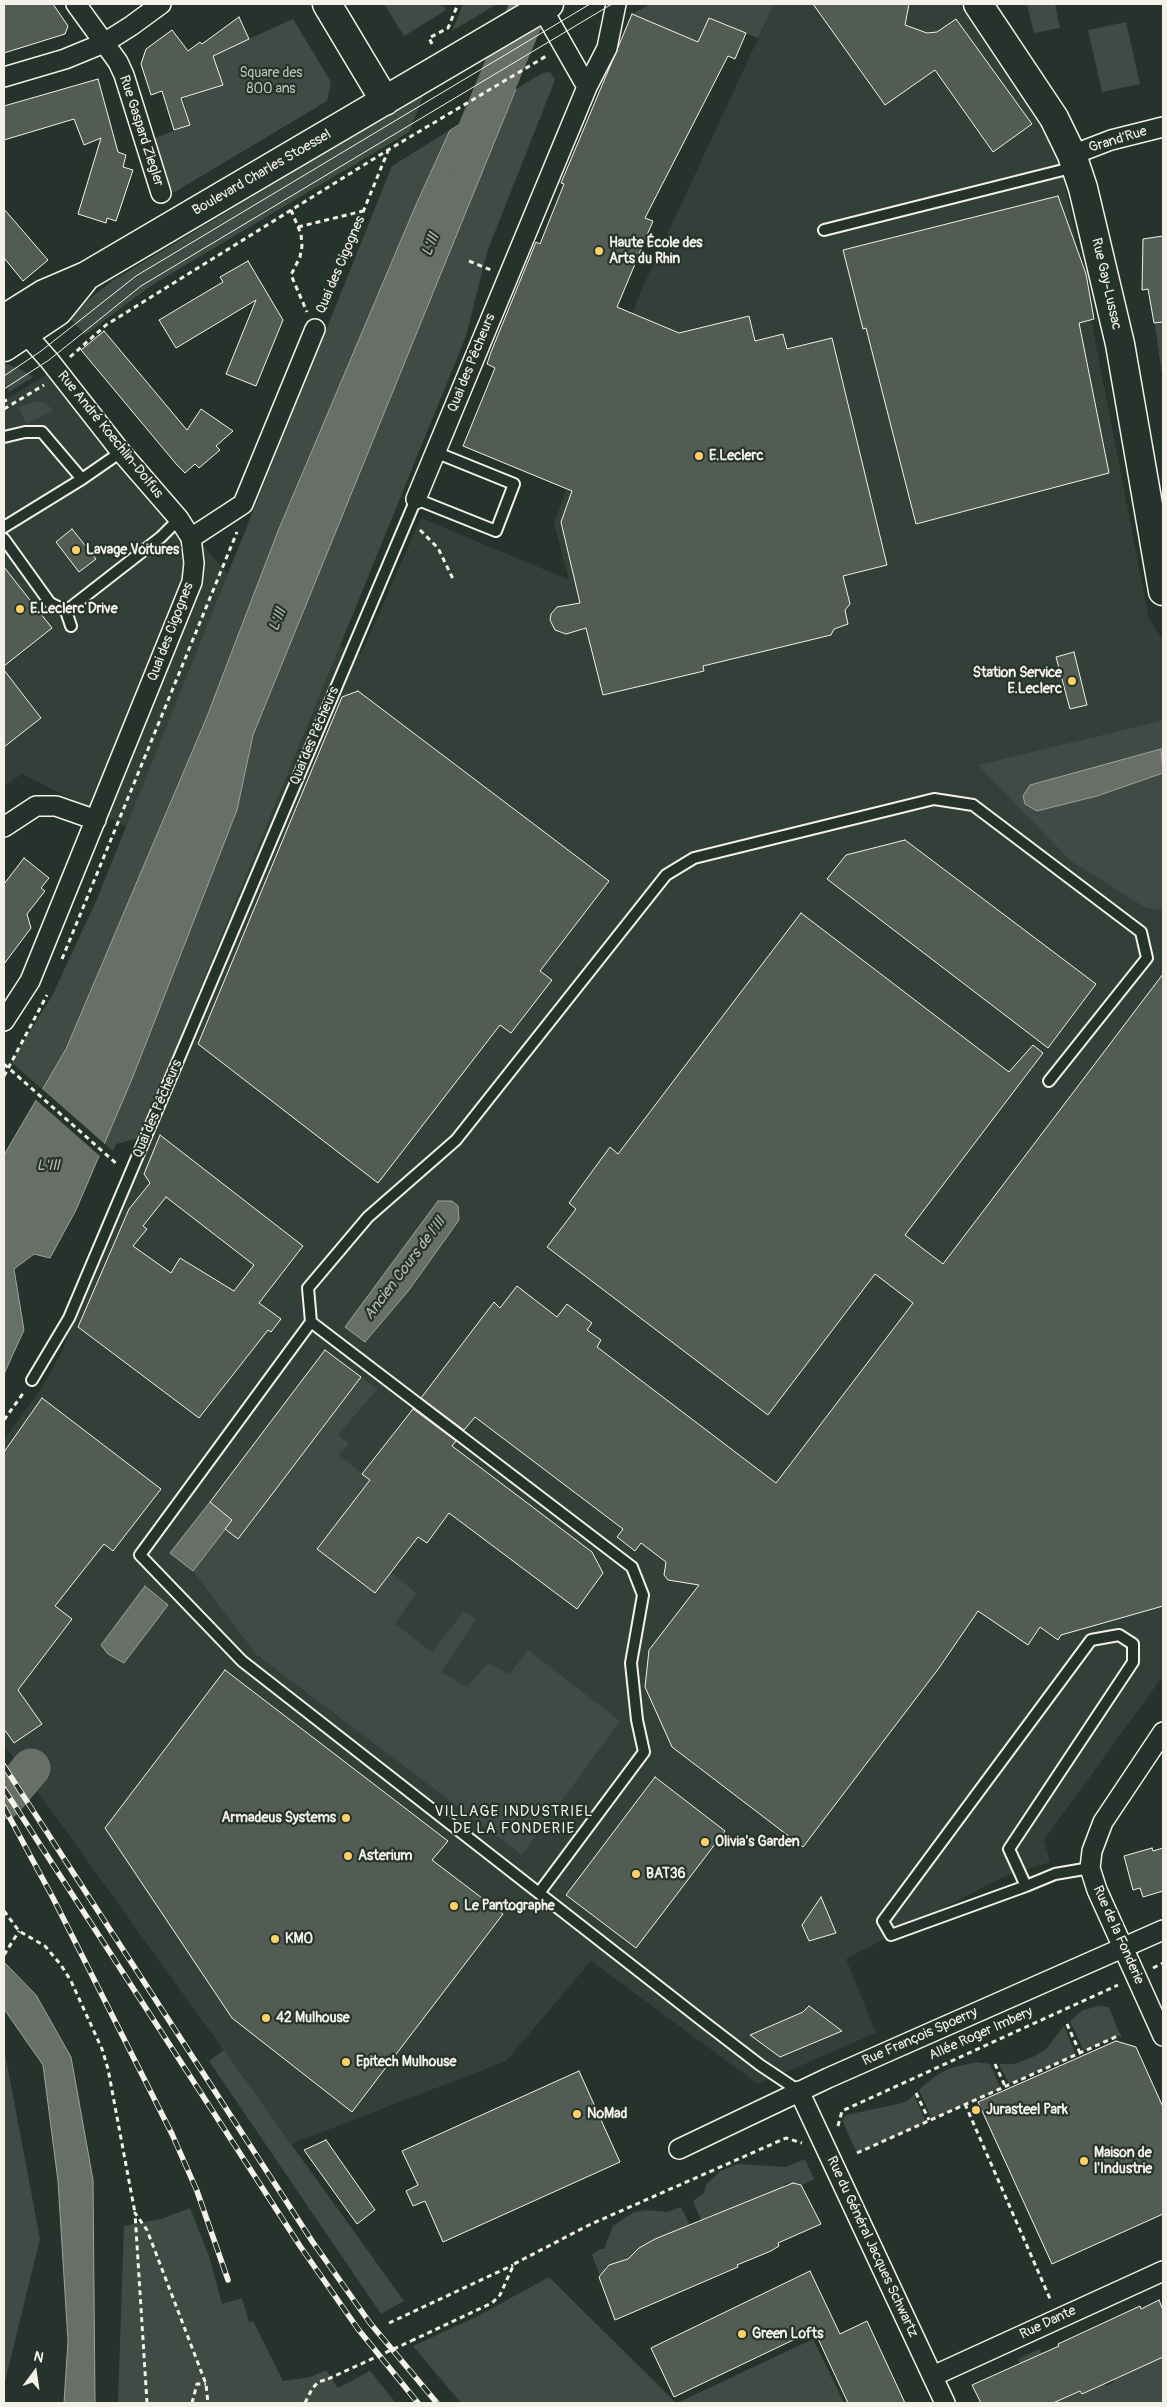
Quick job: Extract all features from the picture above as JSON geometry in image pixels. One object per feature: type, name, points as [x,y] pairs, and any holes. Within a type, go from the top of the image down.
[{"type":"street","name":"Rue Gaspard Ziegler","points":[[76,4],[124,75],[161,193]]},
{"type":"street","points":[[4,77],[65,59],[104,43],[132,26],[161,4]]},
{"type":"street","points":[[327,4],[386,101]]},
{"type":"street","name":"Quai des Pêcheurs","points":[[416,499],[587,87],[607,48],[616,4]]},
{"type":"street","name":"Rue Gay-Lussac","points":[[978,4],[1054,118],[1074,160],[1120,344],[1163,591]]},
{"type":"street","points":[[546,6],[564,46],[587,87]]},
{"type":"street","name":"Boulevard Charles Stoessel","points":[[10,325],[58,311],[86,276],[386,101],[440,66],[546,6]]},
{"type":"street","name":"Grand'Rue","points":[[1074,160],[1111,140],[1163,127]]},
{"type":"street","name":"Rue André Koechlin-Dolfus","points":[[10,325],[60,374],[121,452],[179,519],[191,538]]},
{"type":"street","name":"Quai des Cigognes","points":[[4,1021],[30,981],[192,582],[194,563],[191,538],[243,504],[315,329]]},
{"type":"street","points":[[4,827],[36,806],[56,806],[96,820]]},
{"type":"street","name":"Rue de la Fonderie","points":[[1163,1732],[1103,1822],[1092,1850],[1090,1868],[1097,1890],[1163,2036]]},
{"type":"street","name":"Rue François Spoerry","points":[[679,2149],[799,2091],[1163,1930]]},
{"type":"street","name":"Rue du Général Jacques Schwartz","points":[[799,2091],[944,2403]]},
{"type":"street","name":"Rue Dante","points":[[933,2376],[1163,2272]]},
{"type":"lane","points":[[824,230],[1074,160]]},
{"type":"lane","points":[[4,437],[25,432],[42,432],[82,479]]},
{"type":"lane","points":[[4,527],[82,479],[121,452]]},
{"type":"lane","points":[[416,499],[496,531],[514,484],[436,452]]},
{"type":"lane","name":"Quai des Pêcheurs","points":[[32,1380],[69,1318],[416,499]]},
{"type":"lane","points":[[66,611],[160,537],[179,519]]},
{"type":"lane","points":[[4,539],[50,603],[66,611],[71,626]]},
{"type":"lane","points":[[799,2091],[704,2022],[242,1661],[140,1555],[311,1322],[308,1288],[368,1217],[456,1140],[666,874],[694,858],[934,799],[973,805],[1141,932],[1147,958],[1049,1081]]},
{"type":"lane","points":[[311,1322],[632,1567],[643,1595],[631,1663],[637,1720],[644,1752],[539,1893]]},
{"type":"lane","points":[[1026,1886],[1009,1848],[1133,1662],[1133,1644],[1119,1635],[1091,1640],[883,1921],[890,1935],[1026,1886],[1055,1874],[1090,1868]]},
{"type":"path","points":[[440,66],[429,38],[448,28],[458,4]]},
{"type":"path","points":[[4,409],[60,374],[72,353],[106,325],[388,150],[564,46]]},
{"type":"path","name":"Quai des Cigognes","points":[[315,329],[388,150]]},
{"type":"path","points":[[292,210],[302,246],[300,257],[291,275],[315,329]]},
{"type":"path","points":[[298,227],[364,211]]},
{"type":"path","points":[[406,522],[417,526],[438,548],[452,579]]},
{"type":"path","points":[[4,1064],[119,1166]]},
{"type":"path","points":[[4,1420],[32,1380]]},
{"type":"path","points":[[4,1911],[19,1931],[45,1946],[72,1981],[102,2049],[108,2069],[135,2214],[147,2403]]},
{"type":"path","points":[[4,1954],[19,1931]]},
{"type":"path","name":"Allée Roger Imbery","points":[[820,2136],[838,2128],[842,2111],[1163,1963]]},
{"type":"path","points":[[1067,2024],[1080,2053]]},
{"type":"path","points":[[857,2153],[1120,2035]]},
{"type":"path","points":[[995,2064],[1005,2086]]},
{"type":"path","points":[[916,2093],[929,2120]]},
{"type":"path","points":[[965,2104],[1059,2318]]},
{"type":"path","points":[[389,2323],[514,2264],[589,2225],[786,2138],[805,2144],[820,2136]]},
{"type":"path","points":[[135,2214],[148,2230],[206,2384],[208,2403]]},
{"type":"path","points":[[305,2403],[318,2382],[492,2303],[500,2295],[514,2264]]},
{"type":"path","points":[[192,2403],[197,2384],[206,2384]]},
{"type":"shaded area","points":[[774,4],[959,4],[1055,133],[1149,619],[1163,640],[1163,720],[978,765],[1146,908],[1163,911],[1163,1676],[1044,1840],[1050,1862],[1003,1877],[846,1959],[876,2033],[758,2084],[591,1961],[506,2061],[291,2144],[4,1745],[4,1440],[41,1389],[63,1350],[139,1138],[340,646],[361,654],[421,518],[569,580],[554,523],[641,291]]},
{"type":"shaded area","points":[[53,371],[228,574],[127,827],[22,774],[4,786],[4,400]]},
{"type":"green space","points":[[384,4],[442,4],[446,10],[404,36]]},
{"type":"green space","points":[[463,4],[497,4],[452,31]]},
{"type":"green space","points":[[651,4],[774,4],[758,38],[709,18],[698,42],[632,14]]},
{"type":"green space","points":[[1027,4],[1055,4],[1060,28],[1034,33]]},
{"type":"green space","name":"Square des 800 ans","points":[[293,19],[331,82],[327,101],[173,193],[154,138],[190,125],[183,98],[223,85],[213,55]]},
{"type":"green space","points":[[1126,22],[1140,84],[1102,92],[1088,30]]},
{"type":"green space","points":[[550,72],[555,80],[487,252],[466,336],[139,1138],[116,1144],[113,1151],[104,1143],[132,1079],[237,810],[253,735],[340,520],[516,89],[543,73]]},
{"type":"green space","points":[[424,94],[409,132],[152,285],[85,335],[68,316],[112,281]]},
{"type":"green space","points":[[450,130],[415,207],[278,531],[206,719],[66,1049],[43,1090],[11,1062],[53,994],[97,899],[392,166]]},
{"type":"green space","points":[[1163,320],[1163,382],[1155,325],[1157,321]]},
{"type":"green space","points":[[7,364],[33,377],[9,392],[4,381],[4,365]]},
{"type":"green space","points":[[37,401],[45,403],[53,410],[27,424],[18,407]]},
{"type":"green space","points":[[1163,720],[1163,911],[1146,908],[1071,861],[978,765]]},
{"type":"green space","points":[[361,1377],[377,1389],[338,1435],[349,1444],[339,1455],[370,1480],[318,1549],[374,1593],[391,1572],[416,1593],[395,1624],[432,1652],[464,1611],[476,1619],[441,1672],[467,1687],[488,1663],[510,1674],[528,1650],[620,1721],[522,1855],[257,1655],[193,1571],[225,1529],[238,1538]]},
{"type":"green space","points":[[1100,2006],[1109,2007],[1120,2035],[1084,2051],[1070,2021],[1083,2010]]},
{"type":"green space","points":[[1064,2026],[1076,2055],[1009,2084],[999,2064],[1014,2064],[1035,2056],[1046,2049]]},
{"type":"green space","points":[[4,2048],[40,2239],[4,2385]]},
{"type":"green space","points":[[224,2050],[404,2301],[381,2314],[209,2061]]},
{"type":"green space","points":[[977,2062],[990,2064],[1001,2089],[932,2119],[919,2090],[934,2077],[950,2068]]},
{"type":"green space","points":[[914,2095],[926,2122],[857,2153],[842,2120],[846,2115],[898,2104],[907,2101]]},
{"type":"green space","points":[[805,2159],[814,2179],[793,2190],[788,2183],[784,2184],[785,2187],[701,2220],[693,2201],[704,2193],[706,2185],[720,2171],[738,2164],[786,2167]]},
{"type":"green space","points":[[681,2207],[690,2225],[649,2242],[628,2259],[611,2266],[605,2266],[608,2274],[604,2273],[600,2276],[592,2255],[600,2249],[604,2249],[613,2226],[634,2212],[646,2210],[667,2212]]},
{"type":"green space","points":[[190,2208],[210,2259],[222,2304],[242,2298],[249,2322],[253,2321],[283,2381],[310,2377],[326,2370],[338,2388],[370,2371],[396,2403],[118,2403],[124,2226],[161,2219]]},
{"type":"green space","points":[[549,2277],[676,2403],[461,2403],[413,2346],[476,2317]]},
{"type":"green space","points":[[813,2339],[844,2403],[677,2403]]},
{"type":"green space","points":[[1039,2349],[1063,2399],[1080,2391],[1082,2394],[1104,2384],[1106,2386],[1114,2382],[1113,2380],[1159,2359],[1158,2356],[1163,2353],[1163,2403],[1037,2403],[1018,2359]]},
{"type":"water","name":"L'Ill","points":[[516,89],[253,735],[237,810],[132,1079],[76,1210],[50,1258],[34,1254],[14,1269],[24,1330],[4,1374],[4,1155],[66,1049],[206,719],[278,531],[415,207],[450,130]]},
{"type":"water","points":[[1161,749],[1163,773],[1097,796],[1037,811],[1025,804],[1023,796],[1030,785]]},
{"type":"water","points":[[438,1201],[452,1201],[458,1206],[459,1220],[409,1290],[365,1342],[345,1327]]},
{"type":"water","points":[[210,1502],[233,1519],[193,1571],[170,1553]]},
{"type":"water","points":[[145,1586],[168,1605],[124,1663],[108,1654],[101,1645]]},
{"type":"water","points":[[4,1962],[36,1995],[71,2057],[93,2180],[95,2403],[64,2403],[68,2341],[58,2181],[43,2065],[4,2009]]},
{"type":"pier","points":[[515,87],[518,88],[446,132],[448,128]]},
{"type":"pier","points":[[41,1088],[106,1145],[101,1157],[35,1099]]},
{"type":"building","points":[[4,4],[53,4],[68,26],[65,34],[4,53]]},
{"type":"building","points":[[813,4],[909,4],[905,25],[927,33],[937,32],[956,19],[1032,124],[993,152],[935,70],[885,105]]},
{"type":"building","points":[[632,14],[698,42],[709,18],[746,33],[735,59],[728,56],[645,218],[653,221],[617,307],[679,333],[749,316],[755,341],[783,334],[787,349],[832,338],[887,565],[843,576],[850,604],[845,610],[848,624],[834,629],[831,635],[703,666],[704,671],[603,695],[586,628],[566,634],[555,630],[550,620],[551,614],[557,607],[580,603],[561,522],[572,491],[463,446],[495,368],[487,364],[491,352],[536,242],[540,244],[564,184],[561,183]]},
{"type":"building","points":[[239,17],[249,39],[213,56],[223,85],[181,98],[190,125],[174,130],[162,91],[151,95],[141,64],[146,49],[172,30],[188,51],[200,42],[202,44]]},
{"type":"building","points":[[98,79],[118,152],[126,155],[123,167],[133,170],[116,221],[107,218],[106,223],[78,214],[101,138],[84,145],[74,119],[4,140],[4,106]]},
{"type":"building","points":[[1058,196],[1086,274],[1094,319],[1079,323],[1109,473],[916,524],[866,328],[863,329],[843,250]]},
{"type":"building","points":[[4,209],[48,260],[23,281],[4,258]]},
{"type":"building","points":[[1163,236],[1163,322],[1154,323],[1148,289],[1142,290],[1143,239]]},
{"type":"building","points":[[248,261],[283,320],[256,386],[226,374],[256,300],[176,348],[159,320],[223,282],[220,277]]},
{"type":"building","points":[[104,331],[187,430],[201,409],[233,431],[216,446],[220,450],[199,468],[195,464],[185,473],[177,465],[81,350]]},
{"type":"building","name":"Lavage Voitures","points":[[72,529],[96,559],[79,572],[56,542]]},
{"type":"building","name":"E.Leclerc Drive","points":[[4,567],[52,628],[4,666]]},
{"type":"building","name":"Station Service E.Leclerc","points":[[1074,652],[1087,705],[1070,709],[1056,657]]},
{"type":"building","points":[[4,670],[41,718],[4,747]]},
{"type":"building","points":[[358,691],[609,881],[540,971],[552,980],[511,1033],[500,1025],[378,1183],[198,1044],[342,697]]},
{"type":"building","points":[[905,840],[1096,984],[1048,1048],[827,879],[846,855]]},
{"type":"building","points":[[24,858],[49,878],[41,888],[45,891],[27,914],[31,928],[4,964],[4,884]]},
{"type":"building","points":[[801,913],[1009,1072],[1033,1045],[1043,1053],[905,1235],[943,1264],[1163,974],[1163,1606],[1061,1635],[1058,1640],[1040,1627],[1028,1645],[978,1611],[939,1668],[803,1847],[672,1747],[645,1687],[649,1650],[699,1585],[668,1580],[664,1575],[666,1562],[641,1543],[635,1551],[617,1537],[623,1529],[475,1417],[464,1430],[421,1398],[494,1302],[500,1308],[517,1286],[557,1317],[567,1304],[592,1323],[587,1330],[601,1340],[597,1347],[776,1483],[913,1303],[875,1274],[768,1415],[547,1247],[576,1209],[569,1203],[610,1147],[618,1154]]},
{"type":"building","points":[[160,1135],[303,1246],[259,1303],[281,1319],[271,1332],[268,1330],[199,1418],[78,1327],[129,1209],[150,1183],[144,1174]],"holes":[[[166,1197],[254,1265],[234,1291],[180,1258],[171,1273],[133,1246],[147,1229],[143,1226]]]},
{"type":"building","points":[[325,1350],[361,1377],[238,1539],[225,1529],[232,1520],[210,1502]]},
{"type":"building","points":[[42,1398],[161,1489],[113,1551],[104,1544],[55,1606],[72,1619],[18,1690],[42,1724],[14,1743],[4,1729],[4,1452]]},
{"type":"building","points":[[413,1409],[456,1441],[452,1446],[592,1552],[603,1573],[577,1609],[449,1513],[427,1543],[418,1537],[375,1593],[317,1549],[370,1480],[362,1474]]},
{"type":"building","name":"KM0","points":[[225,1670],[448,1841],[432,1860],[503,1914],[352,2112],[232,2018],[105,1828]]},
{"type":"building","name":"BAT36","points":[[655,1777],[725,1831],[636,1948],[566,1895]]},
{"type":"building","points":[[1152,1848],[1153,1851],[1163,1848],[1163,1891],[1143,1897],[1140,1888],[1133,1890],[1124,1856]]},
{"type":"building","points":[[821,1897],[836,1933],[809,1941],[802,1925]]},
{"type":"building","points":[[809,2006],[842,2031],[780,2057],[750,2035],[803,2012]]},
{"type":"building","name":"Maison de l'Industrie","points":[[1116,2041],[1136,2047],[1163,2107],[1163,2214],[1052,2264],[978,2102]]},
{"type":"building","points":[[579,2071],[620,2162],[443,2242],[425,2201],[413,2206],[406,2191],[418,2185],[402,2151]]},
{"type":"building","points":[[326,2140],[375,2210],[357,2224],[304,2150]]},
{"type":"building","points":[[793,2183],[801,2185],[821,2224],[778,2243],[779,2246],[771,2251],[737,2265],[738,2267],[615,2320],[599,2277],[609,2265],[628,2259],[639,2248],[655,2239]]},
{"type":"building","name":"Green Lofts","points":[[810,2271],[840,2334],[867,2321],[905,2403],[848,2403],[814,2330],[674,2397],[651,2348]]},
{"type":"building","points":[[1159,2300],[1163,2310],[1163,2357],[1082,2394],[1080,2391],[1053,2403],[981,2403],[972,2385],[1059,2346],[1058,2344],[1140,2306],[1141,2309]]},
{"type":"waterway","name":"L'Ill","points":[[466,157],[530,4]]},
{"type":"waterway","name":"Ancien Cours de l'Ill","points":[[4,1800],[31,1768]]},
{"type":"tram line","points":[[4,376],[41,351],[136,276],[590,4]]},
{"type":"tram line","points":[[4,389],[49,360],[141,286],[612,4]]},
{"type":"railway","points":[[4,1766],[312,2241],[370,2323],[437,2403]]},
{"type":"railway","points":[[4,1789],[300,2246],[358,2329],[418,2403]]},
{"type":"railway","points":[[4,1807],[53,1898],[172,2134],[197,2191],[228,2280]]},
{"type":"place","name":"Haute École des Arts du Rhin","points":[[599,251]]},
{"type":"place","name":"E.Leclerc","points":[[699,456]]},
{"type":"place","name":"Lavage Voitures","points":[[76,550]]},
{"type":"place","name":"E.Leclerc Drive","points":[[20,609]]},
{"type":"place","name":"Station Service E.Leclerc","points":[[1072,681]]},
{"type":"place","name":"Armadeus Systems","points":[[346,1818]]},
{"type":"place","name":"Olivia's Garden","points":[[705,1842]]},
{"type":"place","name":"Asterium","points":[[348,1856]]},
{"type":"place","name":"BAT36","points":[[636,1874]]},
{"type":"place","name":"Le Pantographe","points":[[454,1906]]},
{"type":"place","name":"KM0","points":[[275,1939]]},
{"type":"place","name":"42 Mulhouse","points":[[266,2018]]},
{"type":"place","name":"Epitech Mulhouse","points":[[346,2062]]},
{"type":"place","name":"Jurasteel Park","points":[[976,2110]]},
{"type":"place","name":"NoMad","points":[[577,2114]]},
{"type":"place","name":"Maison de l'Industrie","points":[[1084,2161]]},
{"type":"place","name":"Green Lofts","points":[[742,2334]]},
{"type":"district","name":"VILLAGE INDUSTRIEL DE LA FONDERIE","points":[[514,1820]]}]
